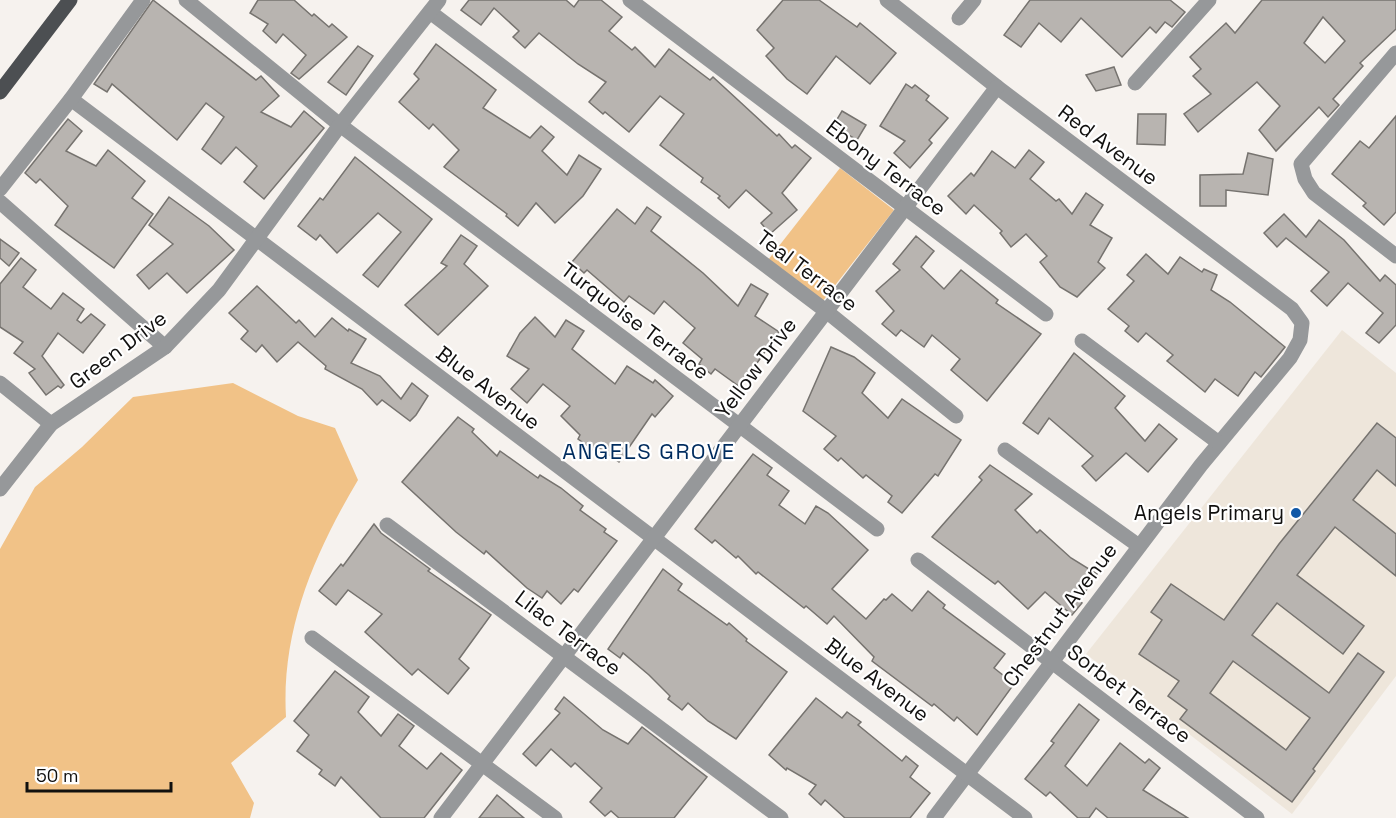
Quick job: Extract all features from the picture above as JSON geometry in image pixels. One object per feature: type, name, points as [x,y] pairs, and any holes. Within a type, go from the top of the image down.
[{"type":"main road","points":[[0,92],[70,0]]},
{"type":"street","points":[[0,189],[143,0]]},
{"type":"street","points":[[186,0],[340,125]]},
{"type":"street","name":"Ebony Terrace","points":[[630,0],[1046,314]]},
{"type":"street","name":"Red Avenue","points":[[887,0],[997,87],[1292,309],[1302,323]]},
{"type":"street","points":[[959,18],[974,0]]},
{"type":"street","points":[[1135,83],[1209,0]]},
{"type":"street","name":"Green Drive","points":[[0,489],[51,424],[165,347],[219,290],[340,125],[435,6]]},
{"type":"street","name":"Teal Terrace","points":[[435,6],[630,163],[826,311],[956,416]]},
{"type":"street","points":[[1396,53],[1301,164],[1305,179],[1314,193],[1396,256]]},
{"type":"street","name":"Yellow Drive","points":[[441,818],[997,87]]},
{"type":"street","name":"Blue Avenue","points":[[70,99],[1025,818]]},
{"type":"street","name":"Turquoise Terrace","points":[[340,125],[878,529]]},
{"type":"street","points":[[0,202],[165,347]]},
{"type":"street","name":"Chestnut Avenue","points":[[934,818],[1139,546],[1290,358],[1300,340],[1302,323]]},
{"type":"street","points":[[1082,341],[1220,443]]},
{"type":"street","points":[[0,383],[51,424]]},
{"type":"street","points":[[1005,450],[1139,546]]},
{"type":"street","name":"Lilac Terrace","points":[[387,525],[781,818]]},
{"type":"street","name":"Sorbet Terrace","points":[[918,560],[1257,818]]},
{"type":"street","points":[[312,638],[555,818]]},
{"type":"shaded area","points":[[840,168],[894,210],[822,302],[768,260]]},
{"type":"shaded area","name":"Angels Primary","points":[[1342,330],[1396,373],[1396,676],[1292,814],[1086,654]]},
{"type":"shaded area","points":[[233,383],[298,416],[335,428],[358,480],[327,536],[295,623],[286,685],[286,717],[231,763],[254,803],[250,818],[0,818],[0,549],[35,487],[82,447],[133,397]]},
{"type":"building","points":[[153,0],[256,80],[261,76],[279,96],[261,112],[291,127],[304,111],[324,128],[264,199],[244,182],[257,166],[236,147],[221,164],[202,149],[224,117],[206,103],[177,140],[112,84],[107,92],[94,84]]},
{"type":"building","points":[[258,0],[294,0],[312,16],[314,14],[329,27],[332,24],[347,37],[299,79],[291,73],[306,55],[283,34],[276,43],[263,31],[268,24],[250,13]]},
{"type":"building","points":[[469,0],[566,0],[574,7],[579,0],[601,0],[622,17],[609,31],[632,50],[635,47],[655,67],[669,49],[710,80],[713,77],[777,136],[779,134],[792,148],[795,145],[811,158],[782,193],[797,210],[770,234],[761,223],[772,213],[746,190],[729,208],[718,198],[720,196],[701,182],[703,178],[660,145],[684,114],[660,96],[629,132],[589,102],[606,82],[578,64],[539,33],[525,48],[513,37],[519,31],[494,8],[481,25],[461,10]]},
{"type":"building","points":[[783,0],[819,0],[857,27],[860,23],[896,53],[870,84],[836,56],[807,94],[787,79],[766,56],[774,48],[757,30]]},
{"type":"building","points":[[1030,0],[1170,0],[1185,12],[1172,27],[1165,22],[1156,33],[1150,27],[1122,57],[1081,18],[1061,42],[1039,23],[1021,47],[1004,35]]},
{"type":"building","points":[[1262,0],[1396,0],[1396,29],[1360,63],[1363,66],[1333,99],[1339,105],[1328,117],[1319,107],[1276,151],[1259,130],[1280,106],[1257,82],[1198,132],[1184,114],[1211,94],[1193,76],[1201,69],[1190,57],[1226,23],[1235,33]],"holes":[[[1323,17],[1345,41],[1325,63],[1304,43]]]},
{"type":"building","points":[[436,44],[496,90],[483,108],[530,138],[541,126],[554,137],[542,151],[567,175],[579,155],[601,169],[583,196],[555,223],[536,203],[518,226],[506,216],[507,214],[444,167],[459,150],[433,124],[429,129],[399,102],[419,79],[414,74]]},
{"type":"building","points":[[358,46],[373,56],[346,95],[328,82]]},
{"type":"building","points":[[1114,67],[1121,85],[1096,91],[1086,75]]},
{"type":"building","points":[[906,84],[912,88],[915,85],[929,96],[926,100],[948,118],[929,140],[932,143],[910,168],[894,153],[905,141],[880,126]]},
{"type":"building","points":[[842,111],[866,125],[857,140],[833,126]]},
{"type":"building","points":[[1138,114],[1166,114],[1165,145],[1137,144]]},
{"type":"building","points":[[1396,116],[1396,212],[1384,225],[1363,206],[1366,203],[1332,174],[1360,141],[1369,148]]},
{"type":"building","points":[[68,119],[82,131],[66,151],[96,166],[108,150],[145,181],[132,198],[153,214],[114,268],[55,225],[68,206],[40,179],[36,183],[25,173]]},
{"type":"building","points":[[1029,150],[1044,162],[1030,179],[1056,201],[1059,199],[1072,214],[1086,193],[1103,205],[1090,225],[1112,238],[1098,262],[1105,268],[1077,297],[1060,287],[1040,262],[1047,256],[1026,234],[1011,247],[1000,233],[1002,231],[974,205],[966,214],[948,196],[971,173],[974,176],[992,151],[1015,168]]},
{"type":"building","points":[[1248,153],[1273,159],[1268,195],[1226,190],[1226,206],[1200,206],[1200,175],[1243,174]]},
{"type":"building","points":[[355,157],[432,219],[378,287],[363,275],[401,232],[378,213],[337,253],[320,235],[316,240],[298,226],[320,198],[323,200]]},
{"type":"building","points":[[169,197],[209,226],[234,250],[187,293],[167,273],[149,289],[137,275],[173,244],[149,225]]},
{"type":"building","points":[[647,207],[661,217],[651,231],[703,273],[738,306],[751,284],[768,294],[755,316],[779,332],[740,387],[715,369],[711,374],[699,364],[702,359],[683,343],[695,328],[664,301],[654,314],[629,296],[624,302],[587,270],[584,273],[572,262],[617,209],[635,224]]},
{"type":"building","points":[[1284,214],[1306,237],[1319,220],[1344,240],[1380,281],[1385,275],[1396,285],[1396,325],[1379,343],[1366,333],[1383,313],[1348,283],[1327,306],[1311,291],[1329,272],[1286,238],[1277,247],[1264,233]]},
{"type":"building","points":[[461,235],[477,246],[464,264],[488,286],[438,335],[405,305],[447,266],[441,263]]},
{"type":"building","points":[[916,236],[934,251],[921,267],[944,289],[961,270],[998,300],[996,303],[1041,334],[987,401],[951,370],[960,359],[932,335],[924,347],[901,330],[896,336],[882,324],[894,311],[876,291],[900,270],[893,264]]},
{"type":"building","points":[[0,239],[19,253],[9,266],[0,258]]},
{"type":"building","points":[[1146,254],[1168,274],[1180,257],[1202,272],[1204,269],[1217,275],[1211,290],[1230,302],[1285,347],[1261,377],[1255,372],[1238,396],[1215,379],[1205,392],[1167,361],[1173,355],[1146,333],[1138,342],[1125,331],[1129,326],[1108,309],[1134,281],[1127,275]]},
{"type":"building","points":[[21,258],[36,270],[23,287],[51,309],[63,293],[84,309],[77,320],[81,323],[91,314],[105,325],[83,353],[58,333],[42,356],[64,385],[61,388],[58,386],[46,395],[29,373],[35,369],[14,353],[23,342],[0,327],[0,284]]},
{"type":"building","points":[[257,286],[296,323],[299,320],[315,337],[332,318],[348,331],[349,329],[366,339],[351,363],[380,376],[401,399],[412,383],[428,396],[416,415],[410,421],[382,400],[377,405],[362,389],[325,369],[326,366],[298,342],[277,362],[262,345],[256,352],[241,339],[248,331],[229,313]]},
{"type":"building","points":[[535,317],[555,337],[566,320],[584,331],[572,349],[615,384],[627,366],[653,383],[655,380],[673,396],[655,417],[652,414],[619,462],[599,448],[596,452],[578,439],[580,435],[561,416],[570,406],[543,384],[527,403],[511,389],[529,369],[507,356],[520,333]]},
{"type":"building","points":[[831,347],[854,357],[875,373],[862,393],[888,418],[902,399],[961,440],[938,476],[935,474],[902,513],[888,502],[892,496],[866,475],[863,478],[841,458],[838,461],[824,449],[836,436],[803,411]]},
{"type":"building","points":[[1074,353],[1125,396],[1115,408],[1145,441],[1159,424],[1177,439],[1148,472],[1126,453],[1096,481],[1082,466],[1093,456],[1049,418],[1038,434],[1023,423]]},
{"type":"building","points":[[458,417],[474,429],[472,432],[497,456],[500,451],[538,478],[540,475],[561,488],[583,506],[580,510],[606,529],[604,532],[617,541],[578,592],[574,589],[561,604],[547,591],[542,598],[527,588],[486,551],[484,554],[456,532],[402,482]]},
{"type":"building","points":[[1377,423],[1396,438],[1396,486],[1377,470],[1353,500],[1396,534],[1396,576],[1335,527],[1297,575],[1364,626],[1343,654],[1277,603],[1252,635],[1329,693],[1358,653],[1384,672],[1313,769],[1315,771],[1292,802],[1180,719],[1187,710],[1168,696],[1179,681],[1139,654],[1162,620],[1151,612],[1171,584],[1224,620],[1279,544]],"holes":[[[1233,661],[1310,718],[1286,750],[1210,693]]]},
{"type":"building","points":[[753,454],[772,468],[767,475],[789,491],[779,505],[805,524],[816,506],[828,513],[868,550],[832,589],[866,619],[884,599],[886,600],[892,594],[912,611],[928,591],[945,605],[943,608],[1005,654],[994,668],[1014,684],[977,735],[957,717],[954,721],[934,704],[932,706],[872,661],[874,657],[834,616],[827,624],[758,572],[756,574],[738,556],[736,558],[715,540],[712,543],[695,529]]},
{"type":"building","points":[[990,465],[1032,494],[1015,510],[1037,533],[1040,530],[1071,558],[1097,574],[1079,601],[1082,603],[1072,615],[1045,592],[1028,609],[998,581],[995,584],[932,537],[982,480],[979,477]]},
{"type":"building","points":[[374,524],[381,533],[430,569],[428,571],[491,615],[459,659],[469,668],[448,694],[418,669],[412,675],[365,632],[382,614],[348,590],[336,605],[319,591],[341,564],[343,566]]},
{"type":"building","points":[[663,569],[682,584],[678,590],[727,625],[729,623],[747,639],[746,641],[787,672],[736,739],[708,721],[688,703],[682,710],[668,699],[670,696],[649,675],[623,653],[620,658],[608,649]]},
{"type":"building","points":[[335,671],[369,697],[358,712],[381,736],[398,714],[414,726],[399,746],[427,769],[441,753],[462,770],[424,818],[381,818],[341,777],[335,786],[319,774],[322,770],[297,751],[309,735],[294,721]]},
{"type":"building","points":[[564,697],[603,730],[628,744],[642,727],[707,777],[674,818],[619,818],[611,811],[605,816],[590,802],[602,788],[575,763],[571,767],[551,749],[536,766],[523,754],[560,713],[555,709]]},
{"type":"building","points":[[816,698],[842,718],[847,712],[861,722],[858,725],[902,761],[906,756],[918,766],[910,777],[930,793],[910,818],[845,818],[825,800],[821,805],[809,794],[816,785],[787,768],[786,770],[769,755]]},
{"type":"building","points":[[1079,704],[1099,720],[1065,766],[1087,786],[1120,743],[1145,763],[1149,759],[1160,768],[1143,790],[1188,818],[1108,818],[1096,808],[1089,818],[1078,818],[1050,792],[1046,796],[1025,779],[1054,743],[1051,741]]},
{"type":"building","points":[[497,795],[524,818],[479,818]]},
{"type":"place","name":"Angels Primary","points":[[1296,513]]},
{"type":"district","name":"ANGELS GROVE","points":[[649,451]]}]
